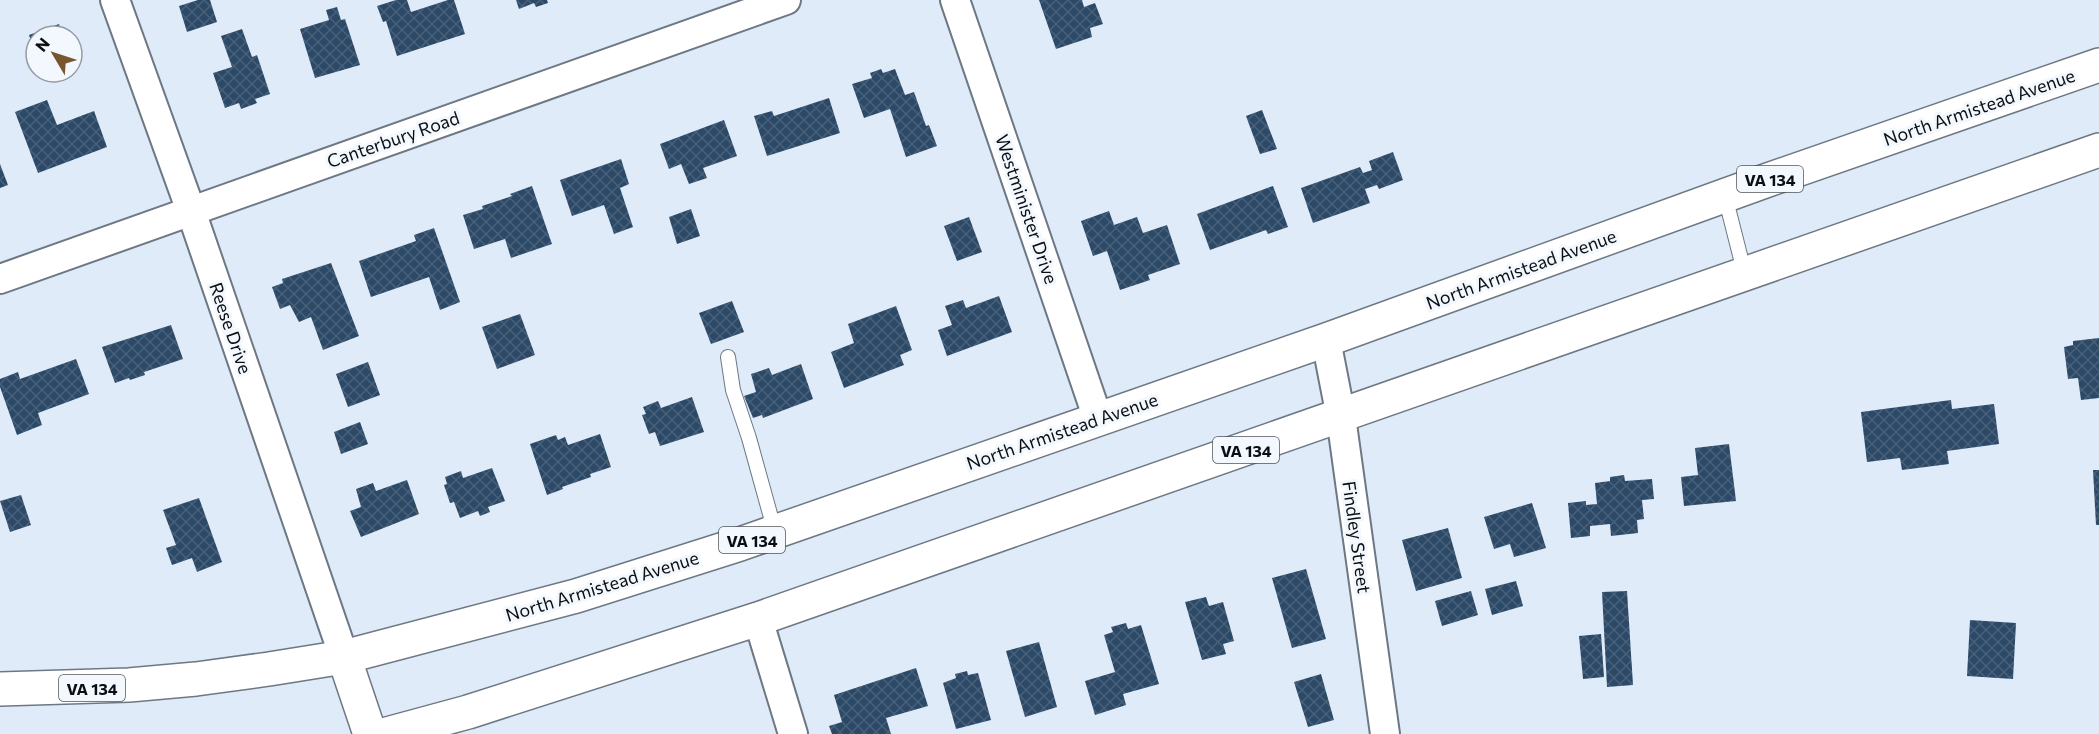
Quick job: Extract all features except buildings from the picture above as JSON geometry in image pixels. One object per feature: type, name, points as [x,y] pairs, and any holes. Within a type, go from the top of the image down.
[{"type":"main road","name":"North Armistead Avenue","points":[[0,689],[100,687],[151,683],[227,675],[344,657],[576,596],[775,532],[1326,340],[1725,196],[2099,65]]},
{"type":"main road","name":"VA 134","points":[[387,734],[468,712],[758,619],[2099,150]]},
{"type":"main road","points":[[344,657],[370,734]]},
{"type":"street","name":"Reese Drive","points":[[115,0],[344,657]]},
{"type":"street","name":"Canterbury Road","points":[[0,279],[786,0]]},
{"type":"street","name":"Westminister Drive","points":[[956,0],[1098,419]]},
{"type":"street","name":"Findley Street","points":[[1326,340],[1341,417],[1385,734]]},
{"type":"street","points":[[758,619],[793,734]]},
{"type":"lane","points":[[1725,196],[1745,275]]},
{"type":"lane","points":[[728,357],[733,390],[775,532]]}]
